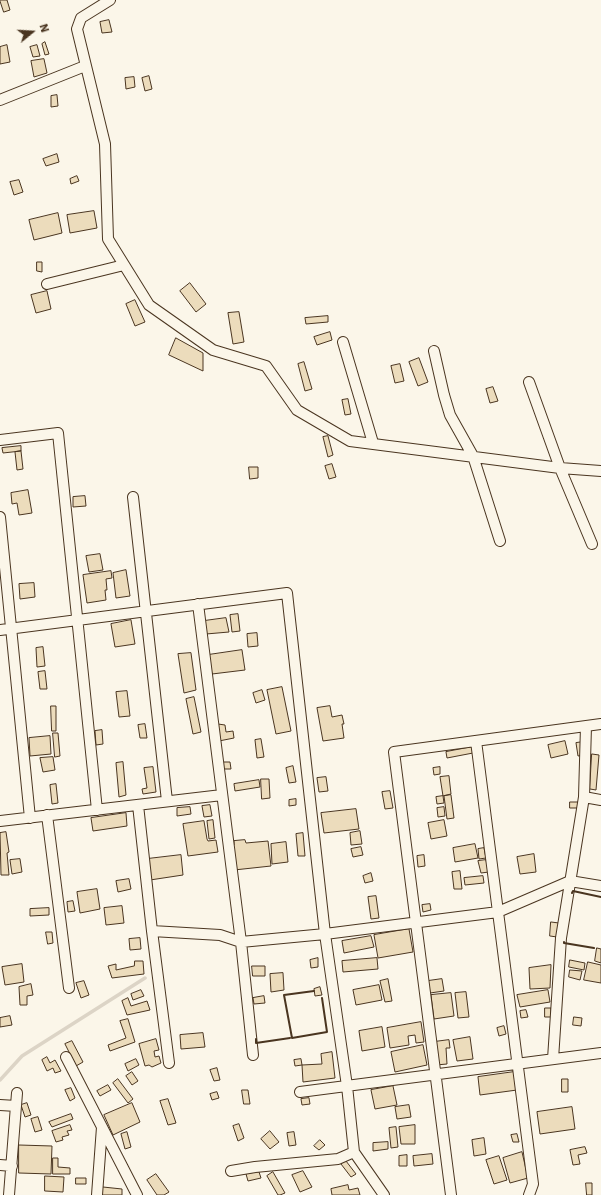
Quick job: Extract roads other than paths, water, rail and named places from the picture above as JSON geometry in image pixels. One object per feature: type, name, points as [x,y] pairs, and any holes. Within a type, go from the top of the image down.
[{"type":"street","points":[[110,0],[81,18],[77,30],[105,144],[108,239],[149,305],[213,350],[266,366],[297,410],[350,441],[560,468],[601,471]]},
{"type":"street","points":[[0,100],[85,66]]},
{"type":"street","points":[[47,284],[124,264]]},
{"type":"street","points":[[343,342],[373,443]]},
{"type":"street","points":[[434,351],[450,415],[473,456],[500,541]]},
{"type":"street","points":[[529,382],[560,468],[592,544]]},
{"type":"street","points":[[0,440],[58,433],[98,810]]},
{"type":"street","points":[[133,497],[167,801]]},
{"type":"street","points":[[0,517],[30,818]]},
{"type":"street","points":[[0,630],[287,593],[325,934],[347,1086],[354,1152],[384,1195]]},
{"type":"street","points":[[198,604],[241,942],[253,1055]]},
{"type":"street","points":[[451,1195],[394,752],[601,724]]},
{"type":"street","points":[[553,1059],[561,938],[584,797],[586,726]]},
{"type":"street","points":[[476,741],[533,1184],[529,1195]]},
{"type":"street","points":[[0,821],[222,795]]},
{"type":"street","points":[[584,797],[601,800]]},
{"type":"street","points":[[138,805],[169,1063]]},
{"type":"street","points":[[47,815],[68,988]]},
{"type":"street","points":[[152,931],[220,935],[241,942],[325,934],[498,912],[570,881],[601,886]]},
{"type":"street","points":[[300,1092],[601,1053]]},
{"type":"street","points":[[66,1057],[137,1195]]},
{"type":"street","points":[[10,1195],[16,1092]]},
{"type":"street","points":[[0,1105],[16,1106]]},
{"type":"street","points":[[97,1195],[102,1127]]},
{"type":"street","points":[[231,1171],[255,1166],[338,1159],[354,1152]]},
{"type":"street","points":[[0,1165],[12,1166]]},
{"type":"waterway","points":[[0,1080],[22,1056],[145,978]]}]
